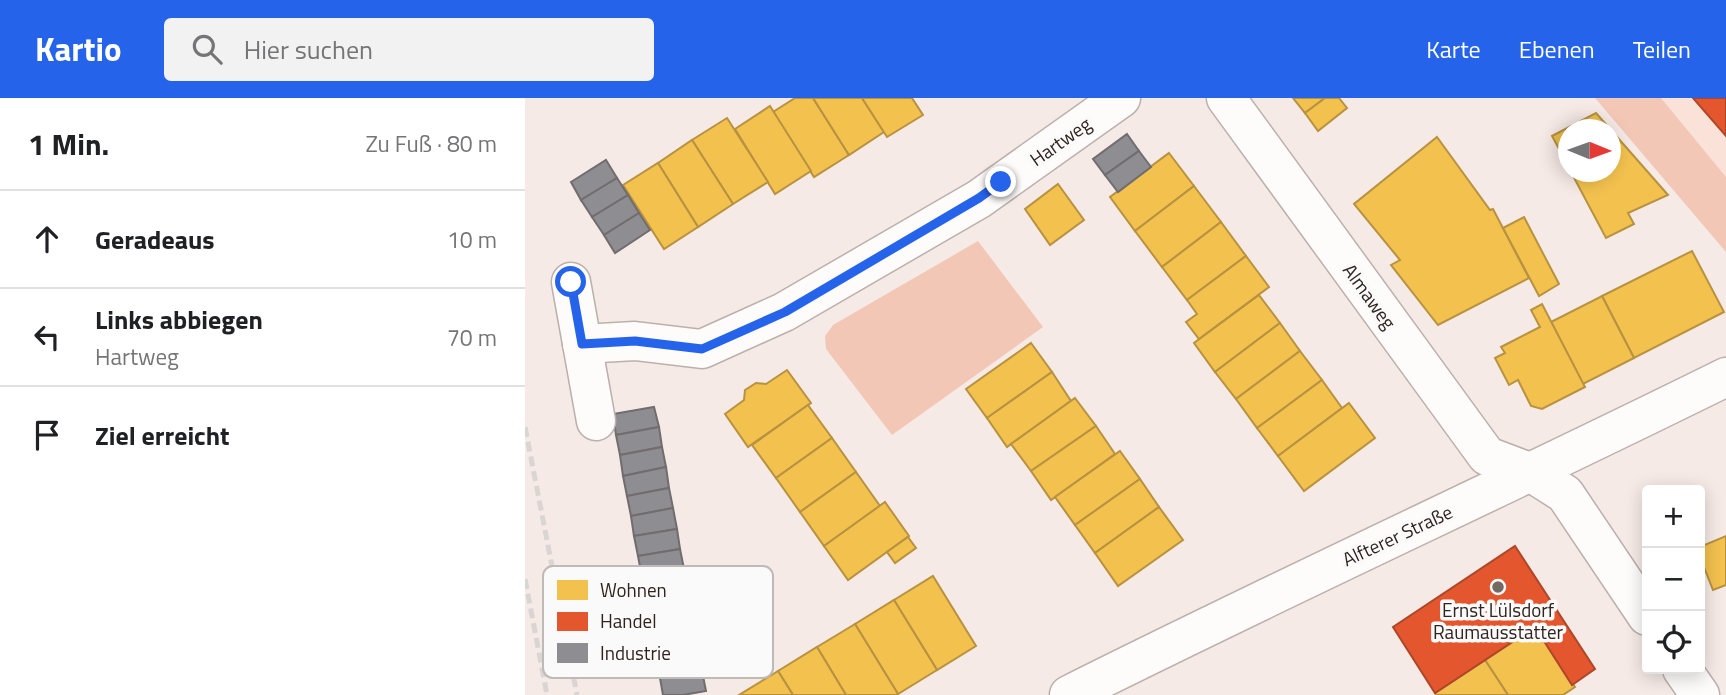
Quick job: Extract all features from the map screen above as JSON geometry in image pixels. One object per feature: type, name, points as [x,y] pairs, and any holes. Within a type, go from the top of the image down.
[{"type":"street","name":"Hartweg","points":[[582,344],[635,341],[702,349],[785,312],[979,198],[1121,98]]},
{"type":"street","name":"Almaweg","points":[[1226,98],[1487,456],[1532,473],[1565,494],[1643,611]]},
{"type":"street","points":[[571,282],[596,421]]},
{"type":"street","name":"Alfterer Straße","points":[[1069,695],[1269,595],[1532,473],[1726,377]]},
{"type":"street","points":[[1685,674],[1700,695]]},
{"type":"shaded area","points":[[1595,98],[1661,98],[1726,177],[1726,252],[1621,129],[1621,119],[1613,119]]},
{"type":"shaded area","points":[[1661,98],[1726,98],[1726,177]]},
{"type":"shaded area","points":[[978,241],[1043,327],[892,435],[826,349],[825,336],[833,325]]},
{"type":"building: Wohnen","points":[[795,98],[813,98],[849,155],[814,177],[773,112]]},
{"type":"building: Wohnen","points":[[813,98],[862,98],[884,132],[849,155]]},
{"type":"building: Wohnen","points":[[862,98],[912,98],[923,115],[887,137]]},
{"type":"building: Wohnen","points":[[1293,98],[1325,98],[1305,113]]},
{"type":"building: Wohnen","points":[[1325,98],[1339,98],[1347,108],[1318,131],[1305,113]]},
{"type":"building: Wohnen","points":[[770,106],[811,171],[775,194],[735,129]]},
{"type":"building: Wohnen","points":[[1596,113],[1601,119],[1585,119]]},
{"type":"building: Wohnen","points":[[727,118],[768,182],[733,204],[692,140]]},
{"type":"building: Wohnen","points":[[1558,133],[1558,147],[1552,136]]},
{"type":"building: Wohnen","points":[[1437,137],[1490,210],[1493,209],[1529,278],[1438,325],[1391,265],[1400,260],[1354,204]]},
{"type":"building: Wohnen","points":[[692,140],[733,204],[698,227],[658,163]]},
{"type":"building: Wohnen","points":[[1621,141],[1668,195],[1628,213],[1634,224],[1606,238],[1576,182],[1621,182]]},
{"type":"building: Wohnen","points":[[1169,153],[1194,186],[1135,231],[1110,197]]},
{"type":"building: Wohnen","points":[[658,163],[698,227],[664,249],[623,185]]},
{"type":"building: Wohnen","points":[[1058,184],[1084,220],[1050,245],[1025,209]]},
{"type":"building: Wohnen","points":[[1194,186],[1221,222],[1162,267],[1135,231]]},
{"type":"building: Wohnen","points":[[1524,217],[1559,284],[1539,296],[1503,228]]},
{"type":"building: Wohnen","points":[[1221,222],[1246,256],[1187,300],[1162,267]]},
{"type":"building: Wohnen","points":[[1692,251],[1724,312],[1634,358],[1602,296]]},
{"type":"building: Wohnen","points":[[1246,256],[1269,287],[1199,339],[1186,322],[1197,314],[1187,300]]},
{"type":"building: Wohnen","points":[[1259,295],[1280,323],[1215,372],[1194,343]]},
{"type":"building: Wohnen","points":[[1602,296],[1634,358],[1583,384],[1551,322]]},
{"type":"building: Wohnen","points":[[1542,304],[1585,387],[1542,409],[1531,406],[1518,380],[1509,385],[1495,358],[1505,353],[1501,347],[1540,327],[1531,310]]},
{"type":"building: Wohnen","points":[[1280,323],[1300,351],[1236,399],[1215,372]]},
{"type":"building: Wohnen","points":[[1031,343],[1052,372],[987,418],[966,389]]},
{"type":"building: Wohnen","points":[[1300,351],[1322,380],[1257,428],[1236,399]]},
{"type":"building: Wohnen","points":[[787,370],[811,403],[748,447],[725,414],[744,400],[745,390],[756,383],[766,384]]},
{"type":"building: Wohnen","points":[[1052,372],[1071,401],[1007,447],[987,418]]},
{"type":"building: Wohnen","points":[[1322,380],[1342,408],[1278,456],[1257,428]]},
{"type":"building: Wohnen","points":[[1075,398],[1096,426],[1031,471],[1011,444]]},
{"type":"building: Wohnen","points":[[1349,403],[1375,438],[1304,491],[1278,456]]},
{"type":"building: Wohnen","points":[[808,405],[832,438],[776,478],[752,445]]},
{"type":"building: Wohnen","points":[[1096,426],[1115,454],[1051,500],[1031,471]]},
{"type":"building: Wohnen","points":[[832,438],[856,472],[800,512],[776,478]]},
{"type":"building: Wohnen","points":[[1120,451],[1140,479],[1075,525],[1055,497]]},
{"type":"building: Wohnen","points":[[856,472],[880,506],[824,546],[800,512]]},
{"type":"building: Wohnen","points":[[1140,479],[1159,507],[1095,553],[1075,525]]},
{"type":"building: Wohnen","points":[[885,502],[909,536],[848,580],[824,546]]},
{"type":"building: Wohnen","points":[[1159,507],[1183,540],[1118,586],[1095,553]]},
{"type":"building: Wohnen","points":[[1726,536],[1726,585],[1713,590],[1705,570],[1705,545]]},
{"type":"building: Wohnen","points":[[908,537],[916,548],[895,563],[887,552]]},
{"type":"building: Wohnen","points":[[933,576],[976,646],[937,670],[894,600]]},
{"type":"building: Wohnen","points":[[894,600],[937,670],[898,694],[855,624]]},
{"type":"building: Wohnen","points":[[855,624],[898,694],[846,695],[817,647]]},
{"type":"building: Wohnen","points":[[1535,627],[1575,687],[1563,695],[1508,695],[1485,660]]},
{"type":"building: Wohnen","points":[[817,647],[846,695],[793,695],[778,671]]},
{"type":"building: Wohnen","points":[[1485,660],[1508,695],[1435,693]]},
{"type":"building: Wohnen","points":[[778,671],[793,695],[739,695],[767,678],[773,678],[773,674]]},
{"type":"building: Handel","points":[[1693,98],[1726,98],[1726,136]]},
{"type":"building: Handel","name":"Ernst Lülsdorf Raumausstatter","points":[[1515,546],[1595,669],[1572,685],[1535,627],[1435,693],[1393,627]]},
{"type":"building: Industrie","points":[[1127,134],[1139,151],[1105,175],[1093,159]]},
{"type":"building: Industrie","points":[[1139,151],[1151,167],[1118,192],[1105,175]]},
{"type":"building: Industrie","points":[[606,160],[617,178],[581,200],[571,182]]},
{"type":"building: Industrie","points":[[617,178],[628,195],[592,217],[581,200]]},
{"type":"building: Industrie","points":[[628,195],[639,213],[604,235],[592,217]]},
{"type":"building: Industrie","points":[[639,213],[650,230],[615,253],[604,235]]},
{"type":"building: Industrie","points":[[654,407],[659,427],[616,435],[613,414]]},
{"type":"building: Industrie","points":[[659,427],[662,447],[620,455],[616,435]]},
{"type":"building: Industrie","points":[[662,447],[666,467],[623,476],[620,455]]},
{"type":"building: Industrie","points":[[666,467],[669,488],[627,496],[623,476]]},
{"type":"building: Industrie","points":[[669,488],[673,508],[631,516],[627,496]]},
{"type":"building: Industrie","points":[[673,508],[677,529],[634,536],[631,516]]},
{"type":"building: Industrie","points":[[677,529],[680,549],[638,556],[634,536]]},
{"type":"building: Industrie","points":[[680,549],[683,566],[640,566],[638,556]]},
{"type":"building: Industrie","points":[[660,678],[703,678],[706,691],[663,695]]},
{"type":"railway","points":[[525,427],[552,566]]},
{"type":"railway","points":[[525,579],[543,674]]},
{"type":"railway","points":[[544,678],[547,695]]},
{"type":"railway","points":[[574,678],[577,695]]},
{"type":"place","name":"Ernst Lülsdorf Raumausstatter","points":[[1498,587]]},
{"type":"route","points":[[571,282],[582,344],[635,341],[702,349],[785,312],[979,198],[1001,182]]}]
